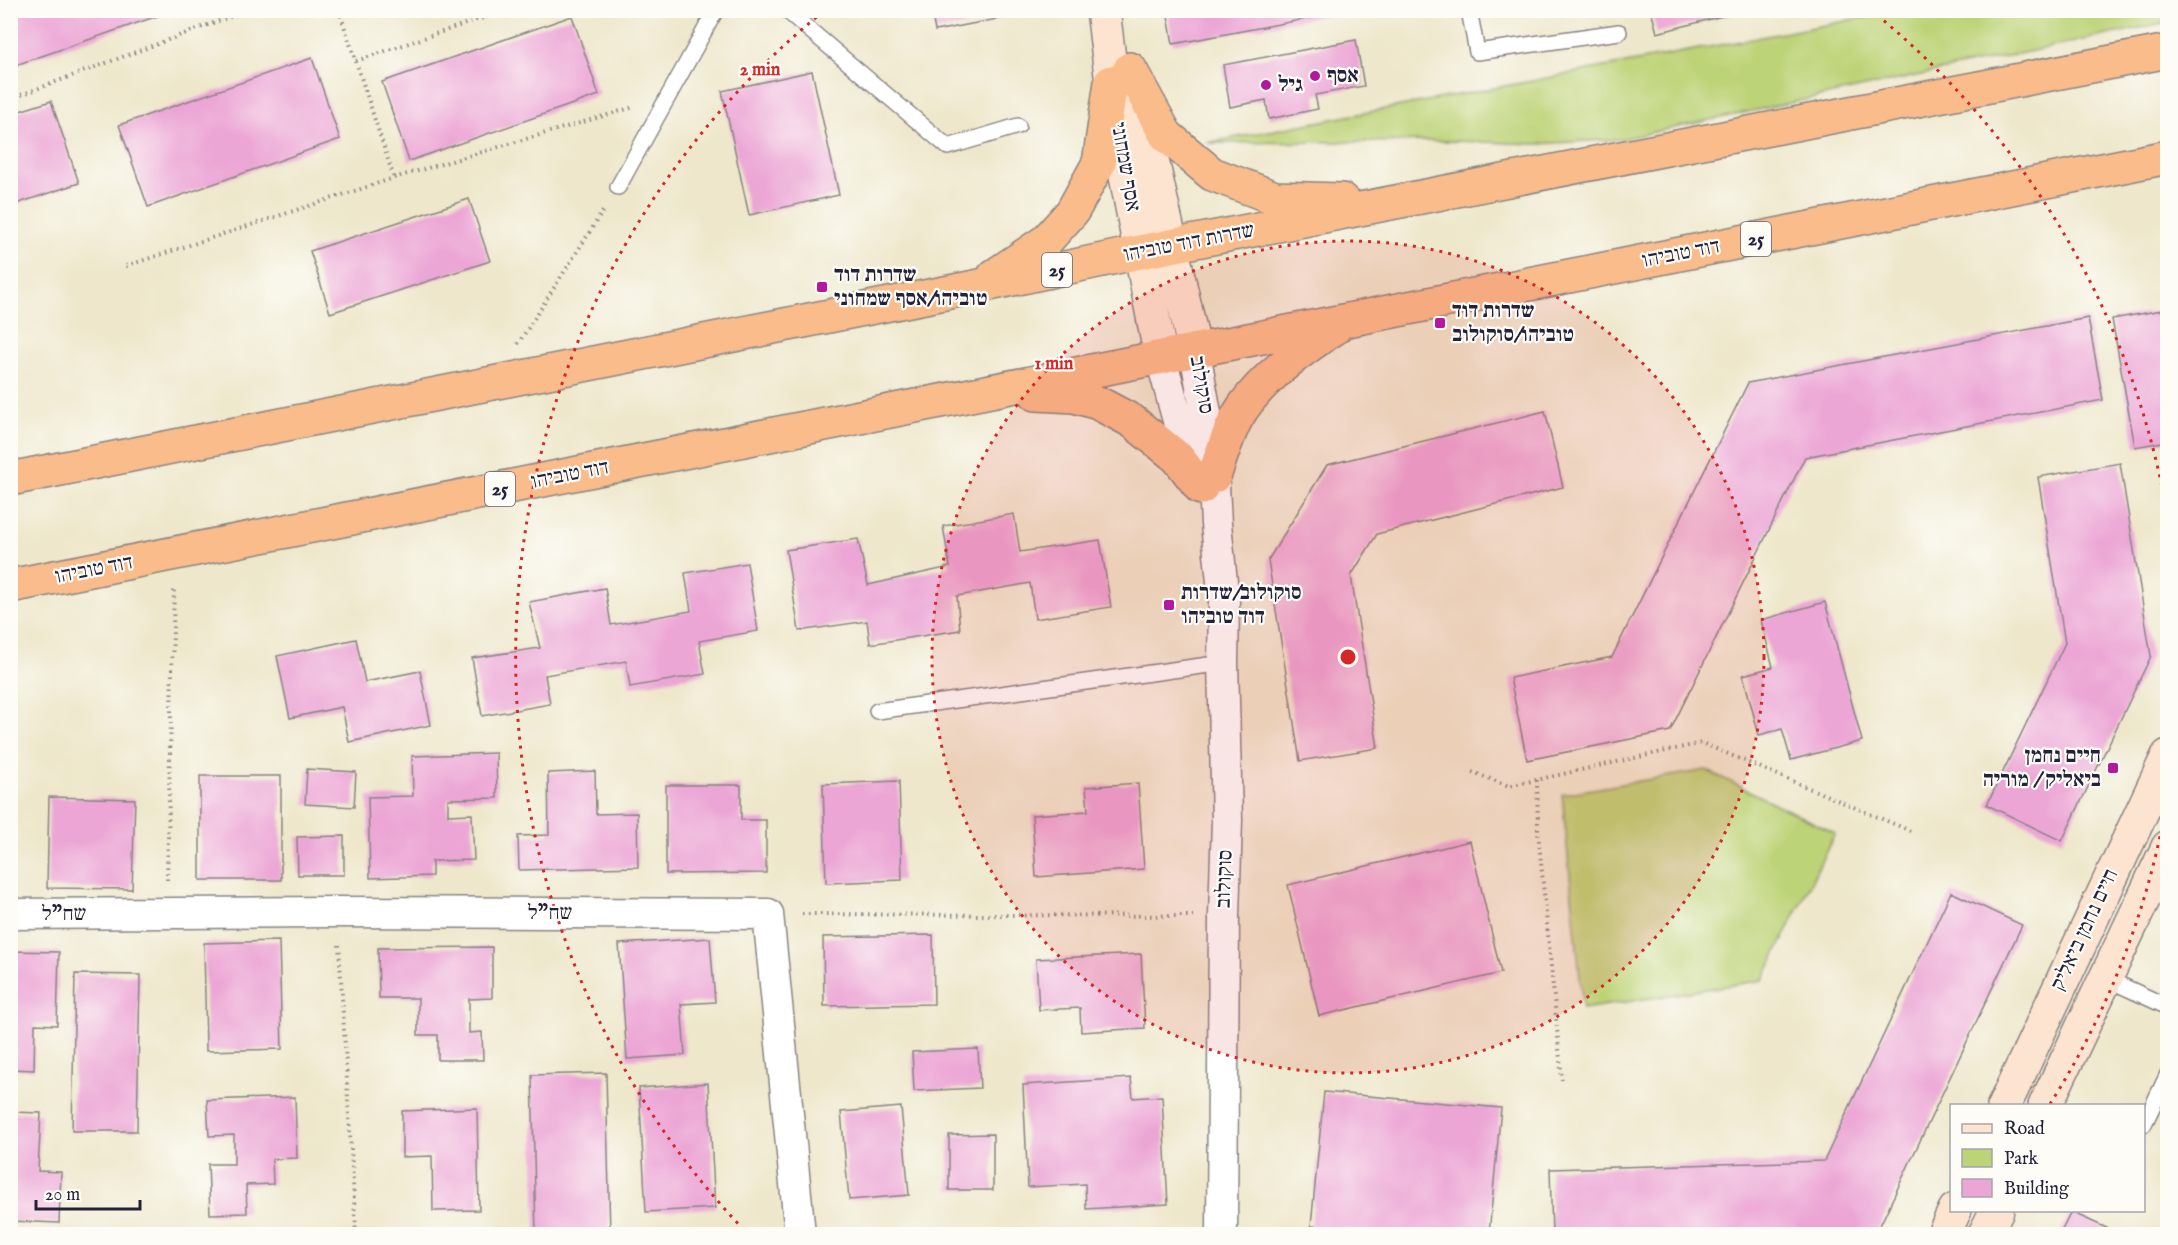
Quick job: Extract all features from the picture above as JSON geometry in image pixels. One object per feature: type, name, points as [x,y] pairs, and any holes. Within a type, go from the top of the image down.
[{"type":"highway","name":"25","points":[[1404,201],[2168,51]]},
{"type":"highway","points":[[1120,75],[1166,135],[1212,174],[1275,198],[1404,201]]},
{"type":"highway","points":[[975,287],[1016,263],[1046,241],[1072,212],[1099,163],[1120,75]]},
{"type":"highway","name":"דוד טוביהו","points":[[1195,352],[2168,157]]},
{"type":"highway","name":"שדרות דוד טוביהו","points":[[975,287],[1140,252],[1404,201]]},
{"type":"highway","name":"25","points":[[10,479],[975,287]]},
{"type":"highway","points":[[989,392],[1074,396],[1098,403],[1132,421],[1208,482],[1236,418],[1258,390],[1301,351],[1346,320]]},
{"type":"highway","name":"25","points":[[989,392],[1195,352]]},
{"type":"highway","name":"דוד טוביהו","points":[[10,586],[989,392]]},
{"type":"street","name":"אסף שמחוני","points":[[1103,10],[1120,75],[1141,104],[1173,247]]},
{"type":"street","name":"אסף שמחוני","points":[[1109,10],[1120,75],[1119,140],[1161,358]]},
{"type":"street","name":"סוקולוב","points":[[1173,247],[1195,352],[1208,482],[1216,524],[1224,601],[1223,663],[1227,820],[1224,916],[1222,1234]]},
{"type":"street","name":"סוקולוב","points":[[1161,358],[1187,454],[1208,482]]},
{"type":"street","name":"חיים נחמן ביאליק","points":[[2005,1104],[2168,756]]},
{"type":"street","name":"חיים נחמן ביאליק","points":[[2046,1104],[2168,847]]},
{"type":"street","name":"שח\"ל","points":[[10,914],[337,912],[768,914]]},
{"type":"street","points":[[768,914],[800,1234]]},
{"type":"street","points":[[1944,1234],[1954,1212]]},
{"type":"street","points":[[1985,1234],[1996,1212]]},
{"type":"lane","points":[[618,187],[716,10]]},
{"type":"lane","points":[[786,10],[948,147],[1018,126]]},
{"type":"lane","points":[[1469,10],[1477,52],[1620,32]]},
{"type":"lane","points":[[877,711],[1223,663]]},
{"type":"lane","points":[[2105,978],[2168,1007]]},
{"type":"lane","points":[[2145,1122],[2168,1074]]},
{"type":"path","points":[[339,10],[394,178]]},
{"type":"path","points":[[356,62],[506,10]]},
{"type":"path","points":[[10,99],[245,11]]},
{"type":"path","points":[[126,266],[394,178],[669,96]]},
{"type":"path","points":[[493,383],[618,187]]},
{"type":"path","points":[[166,913],[175,554]]},
{"type":"path","points":[[1472,772],[1509,786],[1702,743],[1913,832]]},
{"type":"path","points":[[1537,780],[1538,831],[1562,1080]]},
{"type":"path","points":[[337,912],[357,1234]]},
{"type":"path","points":[[768,914],[1224,916]]},
{"type":"green space","points":[[2167,10],[2168,22],[1622,139],[1537,144],[1456,141],[1207,143],[1898,11]]},
{"type":"green space","points":[[1706,770],[1835,833],[1763,980],[1583,1009],[1562,794]]},
{"type":"building","points":[[10,10],[172,10],[172,11],[10,67]]},
{"type":"building","points":[[931,10],[1022,10],[1023,14],[935,31]]},
{"type":"building","points":[[1167,10],[1342,10],[1343,12],[1173,44]]},
{"type":"building","points":[[1651,10],[1742,10],[1742,11],[1657,33]]},
{"type":"building","points":[[572,16],[599,95],[409,161],[382,82]]},
{"type":"building","points":[[1356,40],[1364,86],[1315,95],[1318,109],[1269,119],[1266,100],[1230,107],[1223,65]]},
{"type":"building","points":[[312,58],[340,139],[148,207],[119,125]]},
{"type":"building","points":[[812,71],[839,195],[749,215],[722,91]]},
{"type":"building","points":[[51,101],[79,183],[10,206],[10,114]]},
{"type":"building","points":[[469,199],[490,261],[330,313],[310,251]]},
{"type":"building","points":[[2168,309],[2168,441],[2135,447],[2112,319]]},
{"type":"building","points":[[2088,318],[2103,400],[1805,457],[1670,731],[1527,760],[1510,678],[1612,657],[1748,383]]},
{"type":"building","points":[[1545,411],[1563,487],[1377,534],[1351,576],[1378,748],[1300,761],[1268,560],[1327,465]]},
{"type":"building","points":[[2120,463],[2151,656],[2062,841],[1987,805],[2065,643],[2038,477]]},
{"type":"building","points":[[1014,514],[1020,552],[1100,540],[1111,607],[1035,619],[1030,583],[957,596],[960,630],[870,644],[867,621],[799,631],[786,550],[858,539],[868,585],[950,567],[943,526]]},
{"type":"building","points":[[747,563],[758,631],[699,641],[705,674],[630,687],[626,661],[545,675],[550,704],[482,716],[472,658],[540,648],[529,602],[605,588],[611,625],[691,611],[685,573]]},
{"type":"building","points":[[1825,602],[1862,741],[1791,760],[1782,729],[1759,735],[1743,675],[1773,667],[1761,620]]},
{"type":"building","points":[[356,639],[365,682],[420,671],[431,725],[349,742],[342,707],[290,718],[277,656]]},
{"type":"building","points":[[496,753],[497,798],[448,799],[448,815],[472,814],[474,860],[432,861],[432,876],[370,878],[368,797],[413,796],[412,756]]},
{"type":"building","points":[[307,769],[356,772],[354,807],[305,804]]},
{"type":"building","points":[[595,771],[596,814],[637,813],[638,867],[519,870],[518,836],[549,835],[548,773]]},
{"type":"building","points":[[200,776],[281,776],[281,880],[200,880]]},
{"type":"building","points":[[899,781],[902,880],[826,883],[823,784]]},
{"type":"building","points":[[1138,783],[1144,869],[1036,877],[1032,815],[1088,811],[1086,787]]},
{"type":"building","points":[[666,785],[741,785],[741,820],[766,820],[766,873],[666,874]]},
{"type":"building","points":[[49,797],[135,799],[132,889],[47,888]]},
{"type":"building","points":[[344,836],[344,875],[298,875],[297,837]]},
{"type":"building","points":[[1470,841],[1501,973],[1319,1016],[1288,885]]},
{"type":"building","points":[[1951,892],[2022,925],[1876,1234],[1552,1234],[1550,1169],[1824,1161]]},
{"type":"building","points":[[933,935],[934,1004],[824,1006],[823,937]]},
{"type":"building","points":[[710,938],[715,1002],[681,1004],[685,1055],[627,1059],[619,944]]},
{"type":"building","points":[[279,941],[282,1049],[206,1051],[204,943]]},
{"type":"building","points":[[492,947],[492,998],[469,999],[469,1033],[482,1032],[483,1060],[438,1060],[438,1035],[418,1035],[418,998],[379,998],[378,948]]},
{"type":"building","points":[[10,951],[59,952],[57,1025],[35,1024],[34,1070],[10,1069]]},
{"type":"building","points":[[1141,954],[1145,1028],[1081,1032],[1080,1008],[1039,1010],[1036,959]]},
{"type":"building","points":[[75,974],[140,975],[137,1131],[72,1131]]},
{"type":"building","points":[[978,1049],[980,1088],[914,1091],[912,1052]]},
{"type":"building","points":[[606,1073],[610,1234],[536,1234],[532,1075]]},
{"type":"building","points":[[1131,1078],[1133,1098],[1162,1096],[1168,1204],[1086,1209],[1085,1184],[1028,1187],[1023,1085]]},
{"type":"building","points":[[708,1083],[715,1208],[646,1212],[639,1088]]},
{"type":"building","points":[[1324,1092],[1501,1108],[1489,1234],[1399,1234],[1311,1226]]},
{"type":"building","points":[[295,1097],[297,1158],[272,1159],[273,1184],[246,1185],[247,1213],[210,1214],[208,1164],[234,1164],[234,1135],[209,1136],[207,1100]]},
{"type":"building","points":[[901,1107],[909,1195],[849,1200],[841,1112]]},
{"type":"building","points":[[477,1108],[479,1210],[433,1211],[432,1156],[402,1157],[402,1111]]},
{"type":"building","points":[[10,1112],[41,1113],[38,1171],[61,1172],[59,1223],[10,1221]]},
{"type":"building","points":[[993,1134],[993,1190],[949,1190],[949,1135]]},
{"type":"building","points":[[2071,1212],[2120,1234],[2060,1234]]},
{"type":"building","points":[[1135,1231],[1135,1234],[1101,1234],[1101,1233]]},
{"type":"place","name":"אסף","points":[[1315,76]]},
{"type":"place","name":"גיל","points":[[1266,85]]},
{"type":"place","name":"שדרות דוד טוביהו/אסף שמחוני","points":[[822,287]]},
{"type":"place","name":"שדרות דוד טוביהו/סוקולוב","points":[[1440,323]]},
{"type":"place","name":"סוקולוב/שדרות דוד טוביהו","points":[[1169,605]]},
{"type":"place","name":"חיים נחמן ביאליק / מוריה","points":[[2113,768]]}]
